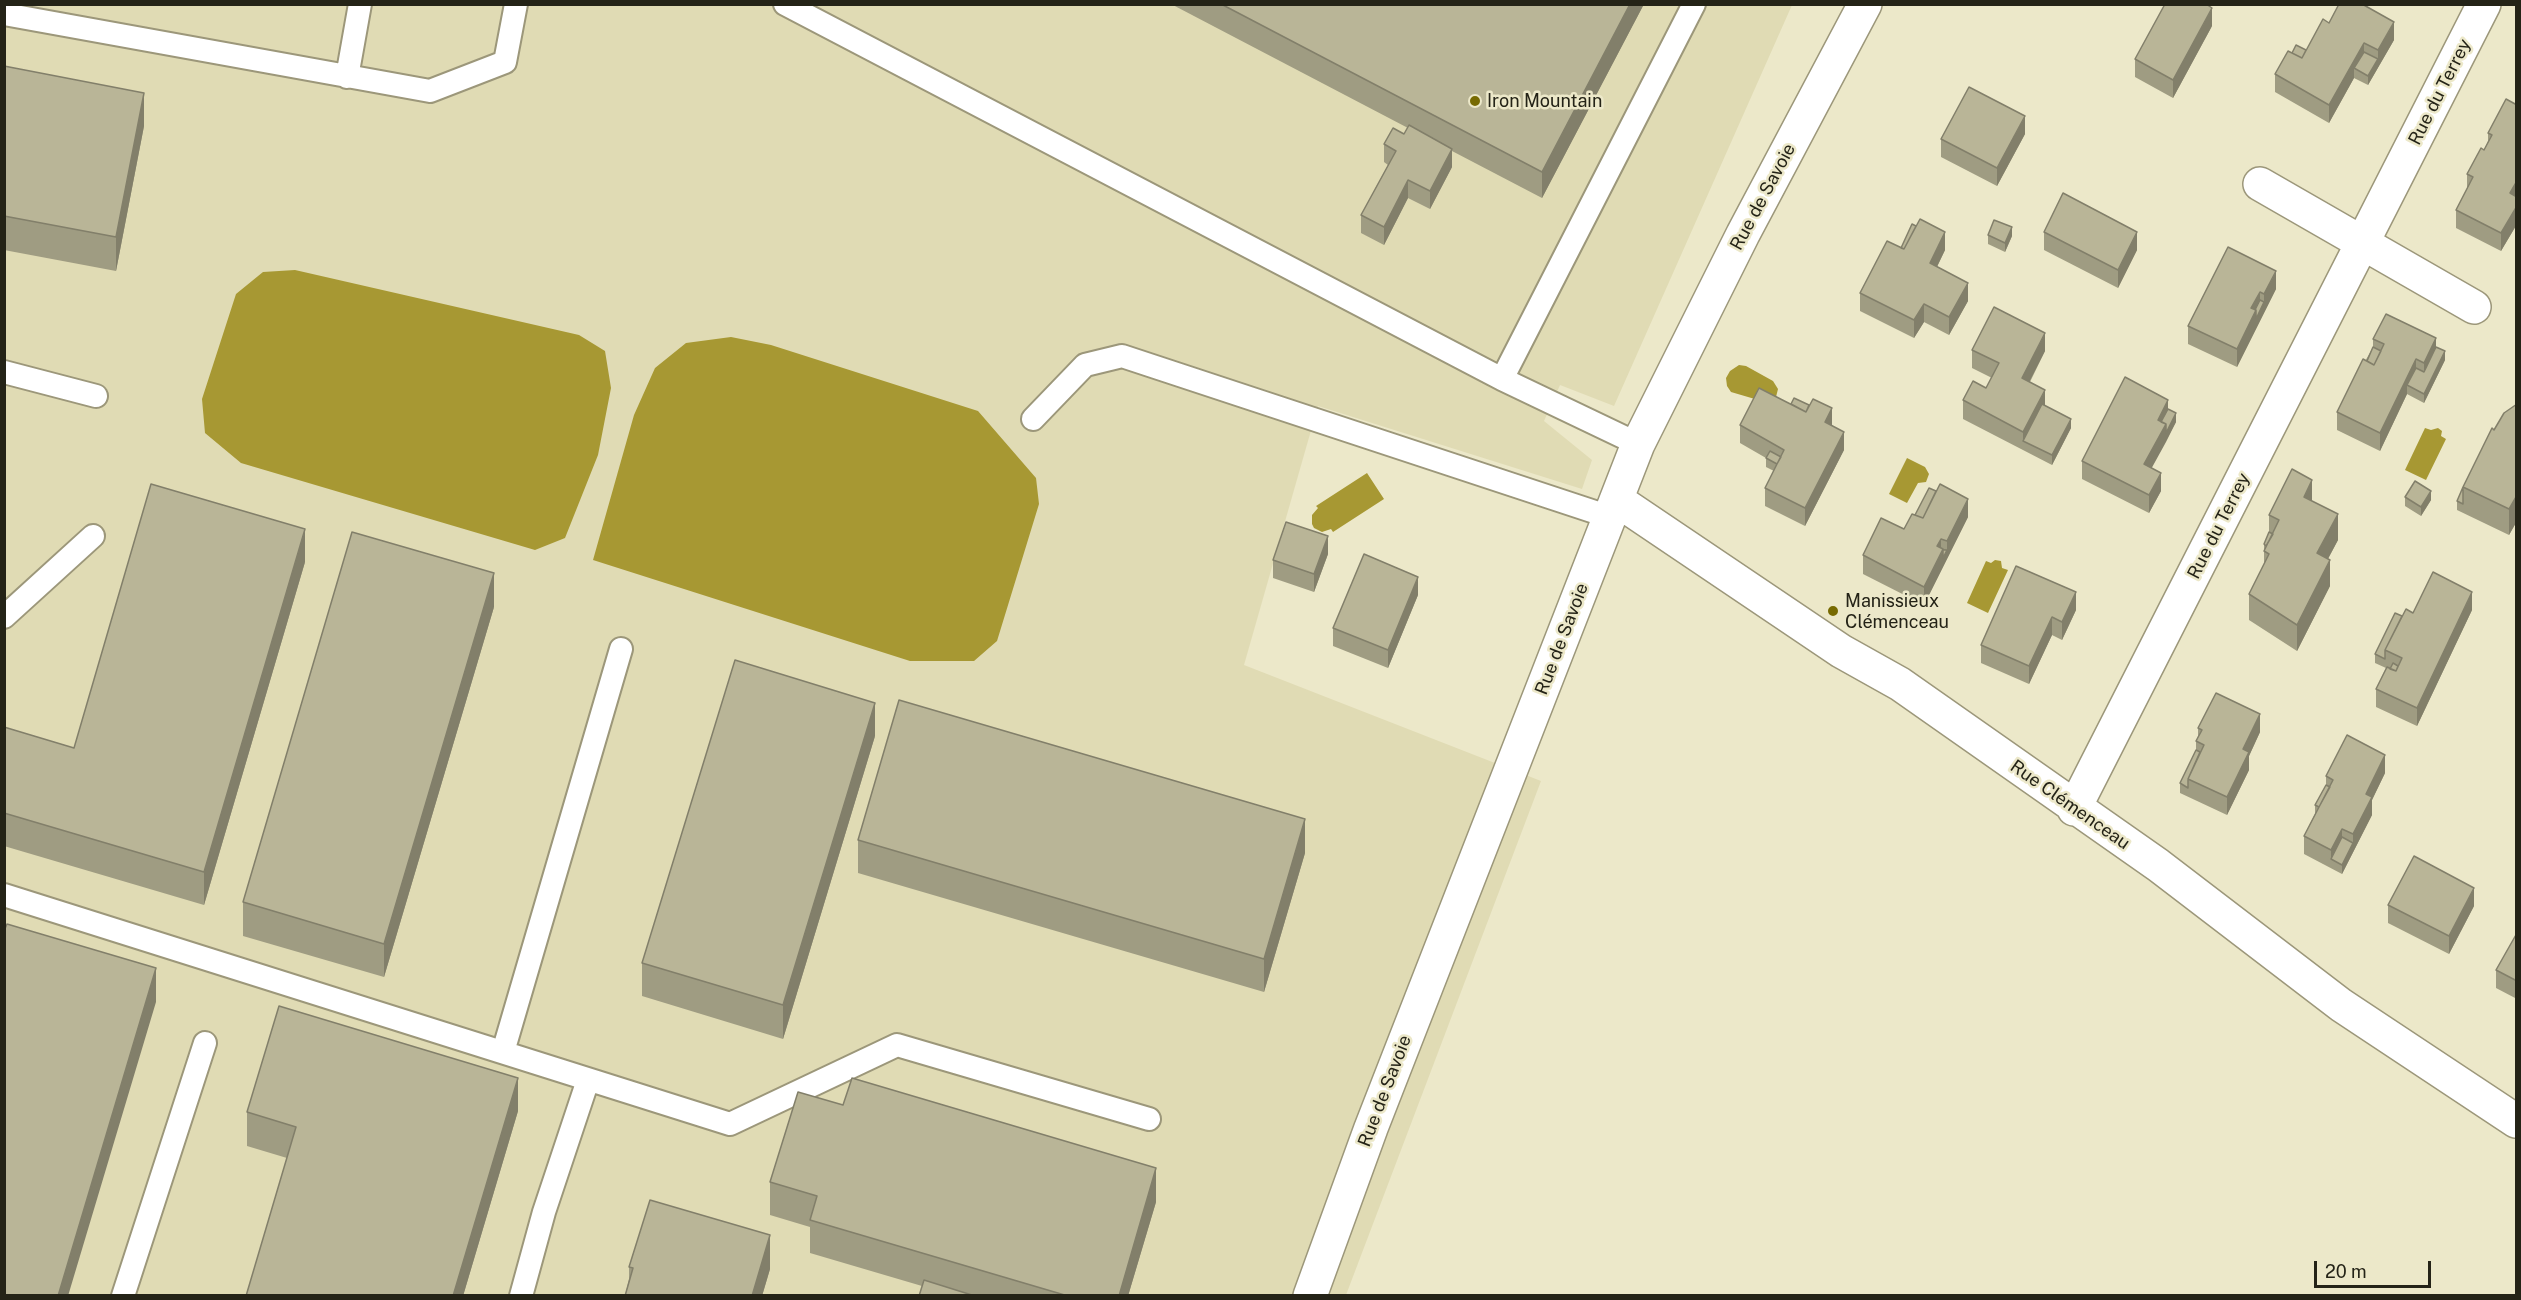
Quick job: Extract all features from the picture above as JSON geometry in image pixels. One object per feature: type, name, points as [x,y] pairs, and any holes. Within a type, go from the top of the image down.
[{"type":"street","name":"Rue de Savoie","points":[[1310,1296],[1371,1128],[1638,444],[1743,234],[1865,4]]},
{"type":"street","name":"Rue du Terrey","points":[[2074,809],[2484,4]]},
{"type":"street","points":[[2260,184],[2474,307]]},
{"type":"street","name":"Rue Clémenceau","points":[[1613,508],[1841,651],[1900,684],[2074,809],[2158,865],[2341,1005],[2517,1121]]},
{"type":"lane","points":[[347,77],[360,4]]},
{"type":"lane","points":[[4,14],[430,91],[505,62],[516,4]]},
{"type":"lane","points":[[785,4],[1502,379],[1638,444]]},
{"type":"lane","points":[[1502,379],[1694,4]]},
{"type":"lane","points":[[1033,419],[1085,365],[1122,356],[1613,508]]},
{"type":"lane","points":[[4,372],[96,396]]},
{"type":"lane","points":[[4,617],[93,536]]},
{"type":"lane","points":[[503,1052],[621,649]]},
{"type":"lane","points":[[4,895],[730,1124],[897,1045],[1149,1119]]},
{"type":"lane","points":[[123,1296],[205,1043]]},
{"type":"lane","points":[[521,1296],[544,1212],[588,1080]]},
{"type":"shaded area","points":[[5,5],[1792,5],[1614,406],[1560,385],[1544,421],[1592,460],[1582,489],[1318,406],[1244,665],[1541,781],[1346,1295],[5,1295]]},
{"type":"shaded area","points":[[295,270],[579,335],[605,351],[611,388],[598,455],[565,538],[535,550],[241,463],[205,433],[202,399],[236,294],[263,272]]},
{"type":"shaded area","points":[[731,337],[771,345],[978,411],[1036,478],[1039,504],[997,641],[974,661],[910,661],[593,560],[634,415],[655,368],[686,343]]},
{"type":"shaded area","points":[[1739,365],[1746,366],[1773,381],[1778,389],[1776,397],[1765,402],[1731,392],[1726,378],[1730,371]]},
{"type":"shaded area","points":[[2425,428],[2431,430],[2438,428],[2442,431],[2441,436],[2446,439],[2426,480],[2405,470]]},
{"type":"shaded area","points":[[1907,458],[1925,467],[1929,474],[1926,482],[1918,483],[1907,503],[1889,494]]},
{"type":"shaded area","points":[[1367,473],[1384,499],[1333,532],[1331,529],[1322,532],[1314,528],[1312,515],[1318,508],[1316,506]]},
{"type":"shaded area","points":[[1995,560],[2001,561],[2002,568],[2008,570],[1988,613],[1967,603],[1986,561],[1991,563]]},
{"type":"building","name":"Iron Mountain","points":[[1221,4],[1630,4],[1542,172]]},
{"type":"building","points":[[2165,4],[2206,4],[2212,8],[2173,80],[2135,59]]},
{"type":"building","points":[[2339,4],[2362,4],[2394,22],[2378,50],[2364,43],[2329,105],[2275,74],[2288,51],[2302,58],[2323,19],[2329,23]]},
{"type":"building","points":[[2296,45],[2306,50],[2302,58],[2292,53]]},
{"type":"building","points":[[2364,52],[2378,59],[2368,76],[2354,68]]},
{"type":"building","points":[[4,66],[144,93],[116,237],[4,216]]},
{"type":"building","points":[[1969,87],[2025,116],[1997,168],[1941,139]]},
{"type":"building","points":[[2506,99],[2517,105],[2517,181],[2510,193],[2517,197],[2517,206],[2501,233],[2456,210],[2473,177],[2467,174],[2481,148],[2484,150],[2492,135],[2488,133]]},
{"type":"building","points":[[1409,125],[1452,149],[1430,191],[1408,180],[1384,227],[1361,215],[1396,151],[1384,144],[1393,128],[1404,134]]},
{"type":"building","points":[[2063,193],[2137,232],[2118,270],[2044,232]]},
{"type":"building","points":[[1920,219],[1945,232],[1930,263],[1968,283],[1949,317],[1924,304],[1914,320],[1860,293],[1887,241],[1904,249]]},
{"type":"building","points":[[1994,220],[2012,227],[2005,243],[1988,235]]},
{"type":"building","points":[[1912,224],[1916,226],[1904,249],[1901,248]]},
{"type":"building","points":[[2228,247],[2276,271],[2264,294],[2260,292],[2251,308],[2256,310],[2237,349],[2188,326]]},
{"type":"building","points":[[2260,300],[2264,302],[2256,319],[2255,310]]},
{"type":"building","points":[[1994,307],[2045,333],[2022,378],[2045,390],[2023,432],[1963,400],[1973,381],[1986,388],[1999,363],[1972,350]]},
{"type":"building","points":[[2386,314],[2436,338],[2424,363],[2416,359],[2380,433],[2337,412],[2363,359],[2374,365],[2384,344],[2373,339]]},
{"type":"building","points":[[2373,347],[2381,351],[2374,365],[2367,361]]},
{"type":"building","points":[[2436,347],[2445,351],[2424,394],[2407,385],[2416,368],[2424,372]]},
{"type":"building","points":[[2125,377],[2168,400],[2158,420],[2166,424],[2144,464],[2161,473],[2149,495],[2082,461]]},
{"type":"building","points":[[1759,388],[1806,412],[1813,399],[1832,408],[1825,422],[1844,432],[1805,508],[1765,488],[1784,450],[1740,425]]},
{"type":"building","points":[[1794,398],[1809,405],[1806,412],[1791,404]]},
{"type":"building","points":[[2042,404],[2071,419],[2052,455],[2023,441]]},
{"type":"building","points":[[2517,404],[2517,495],[2509,509],[2463,487],[2492,428],[2494,430],[2504,413]]},
{"type":"building","points":[[2168,409],[2176,413],[2166,433],[2166,424],[2161,422]]},
{"type":"building","points":[[1770,451],[1781,457],[1777,464],[1766,458]]},
{"type":"building","points":[[2292,469],[2312,480],[2304,497],[2338,514],[2317,553],[2330,560],[2297,625],[2249,594],[2269,554],[2264,551],[2279,520],[2269,515]]},
{"type":"building","points":[[2415,481],[2431,491],[2421,507],[2405,497]]},
{"type":"building","points":[[151,484],[305,529],[204,872],[4,813],[4,727],[74,748]]},
{"type":"building","points":[[1940,484],[1968,499],[1947,541],[1941,539],[1937,546],[1943,549],[1924,587],[1863,555],[1881,518],[1904,529],[1912,514],[1923,518]]},
{"type":"building","points":[[2463,487],[2463,504],[2457,501]]},
{"type":"building","points":[[1929,488],[1936,491],[1923,518],[1915,515]]},
{"type":"building","points":[[1286,522],[1328,536],[1314,574],[1273,560]]},
{"type":"building","points":[[352,532],[494,573],[384,944],[243,902]]},
{"type":"building","points":[[2269,532],[2273,534],[2266,546],[2264,544]]},
{"type":"building","points":[[1364,554],[1418,577],[1388,650],[1333,628]]},
{"type":"building","points":[[2016,566],[2076,592],[2062,622],[2052,617],[2029,666],[1981,645]]},
{"type":"building","points":[[2433,572],[2472,592],[2417,708],[2376,689],[2387,667],[2396,671],[2402,658],[2385,650],[2406,609],[2413,613]]},
{"type":"building","points":[[2395,613],[2402,616],[2385,650],[2385,659],[2375,654]]},
{"type":"building","points":[[735,660],[875,703],[783,1005],[642,963]]},
{"type":"building","points":[[2393,663],[2398,666],[2396,671],[2390,669]]},
{"type":"building","points":[[2216,693],[2260,714],[2243,749],[2249,752],[2227,797],[2188,779],[2204,745],[2196,741],[2202,730],[2198,728]]},
{"type":"building","points":[[899,700],[1305,819],[1264,959],[858,840]]},
{"type":"building","points":[[2347,735],[2385,755],[2366,794],[2372,797],[2353,834],[2342,829],[2331,850],[2304,836],[2333,780],[2326,776]]},
{"type":"building","points":[[2196,750],[2200,752],[2188,779],[2188,788],[2180,783]]},
{"type":"building","points":[[2326,785],[2330,787],[2319,807],[2315,805]]},
{"type":"building","points":[[2342,837],[2353,843],[2342,865],[2331,859]]},
{"type":"building","points":[[2414,856],[2474,888],[2449,936],[2388,905]]},
{"type":"building","points":[[7,924],[156,968],[58,1296],[4,1296],[4,931]]},
{"type":"building","points":[[2517,933],[2517,981],[2496,970]]},
{"type":"building","points":[[279,1006],[518,1078],[453,1296],[246,1296],[296,1127],[247,1112]]},
{"type":"building","points":[[852,1078],[1156,1168],[1119,1296],[1068,1296],[810,1220],[817,1196],[770,1182],[798,1092],[843,1105]]},
{"type":"building","points":[[650,1200],[770,1235],[752,1296],[625,1296],[633,1268],[629,1267]]},
{"type":"building","points":[[924,1280],[975,1296],[919,1296]]},
{"type":"place","name":"Iron Mountain","points":[[1475,101]]},
{"type":"place","name":"Manissieux Clémenceau","points":[[1833,611]]}]
